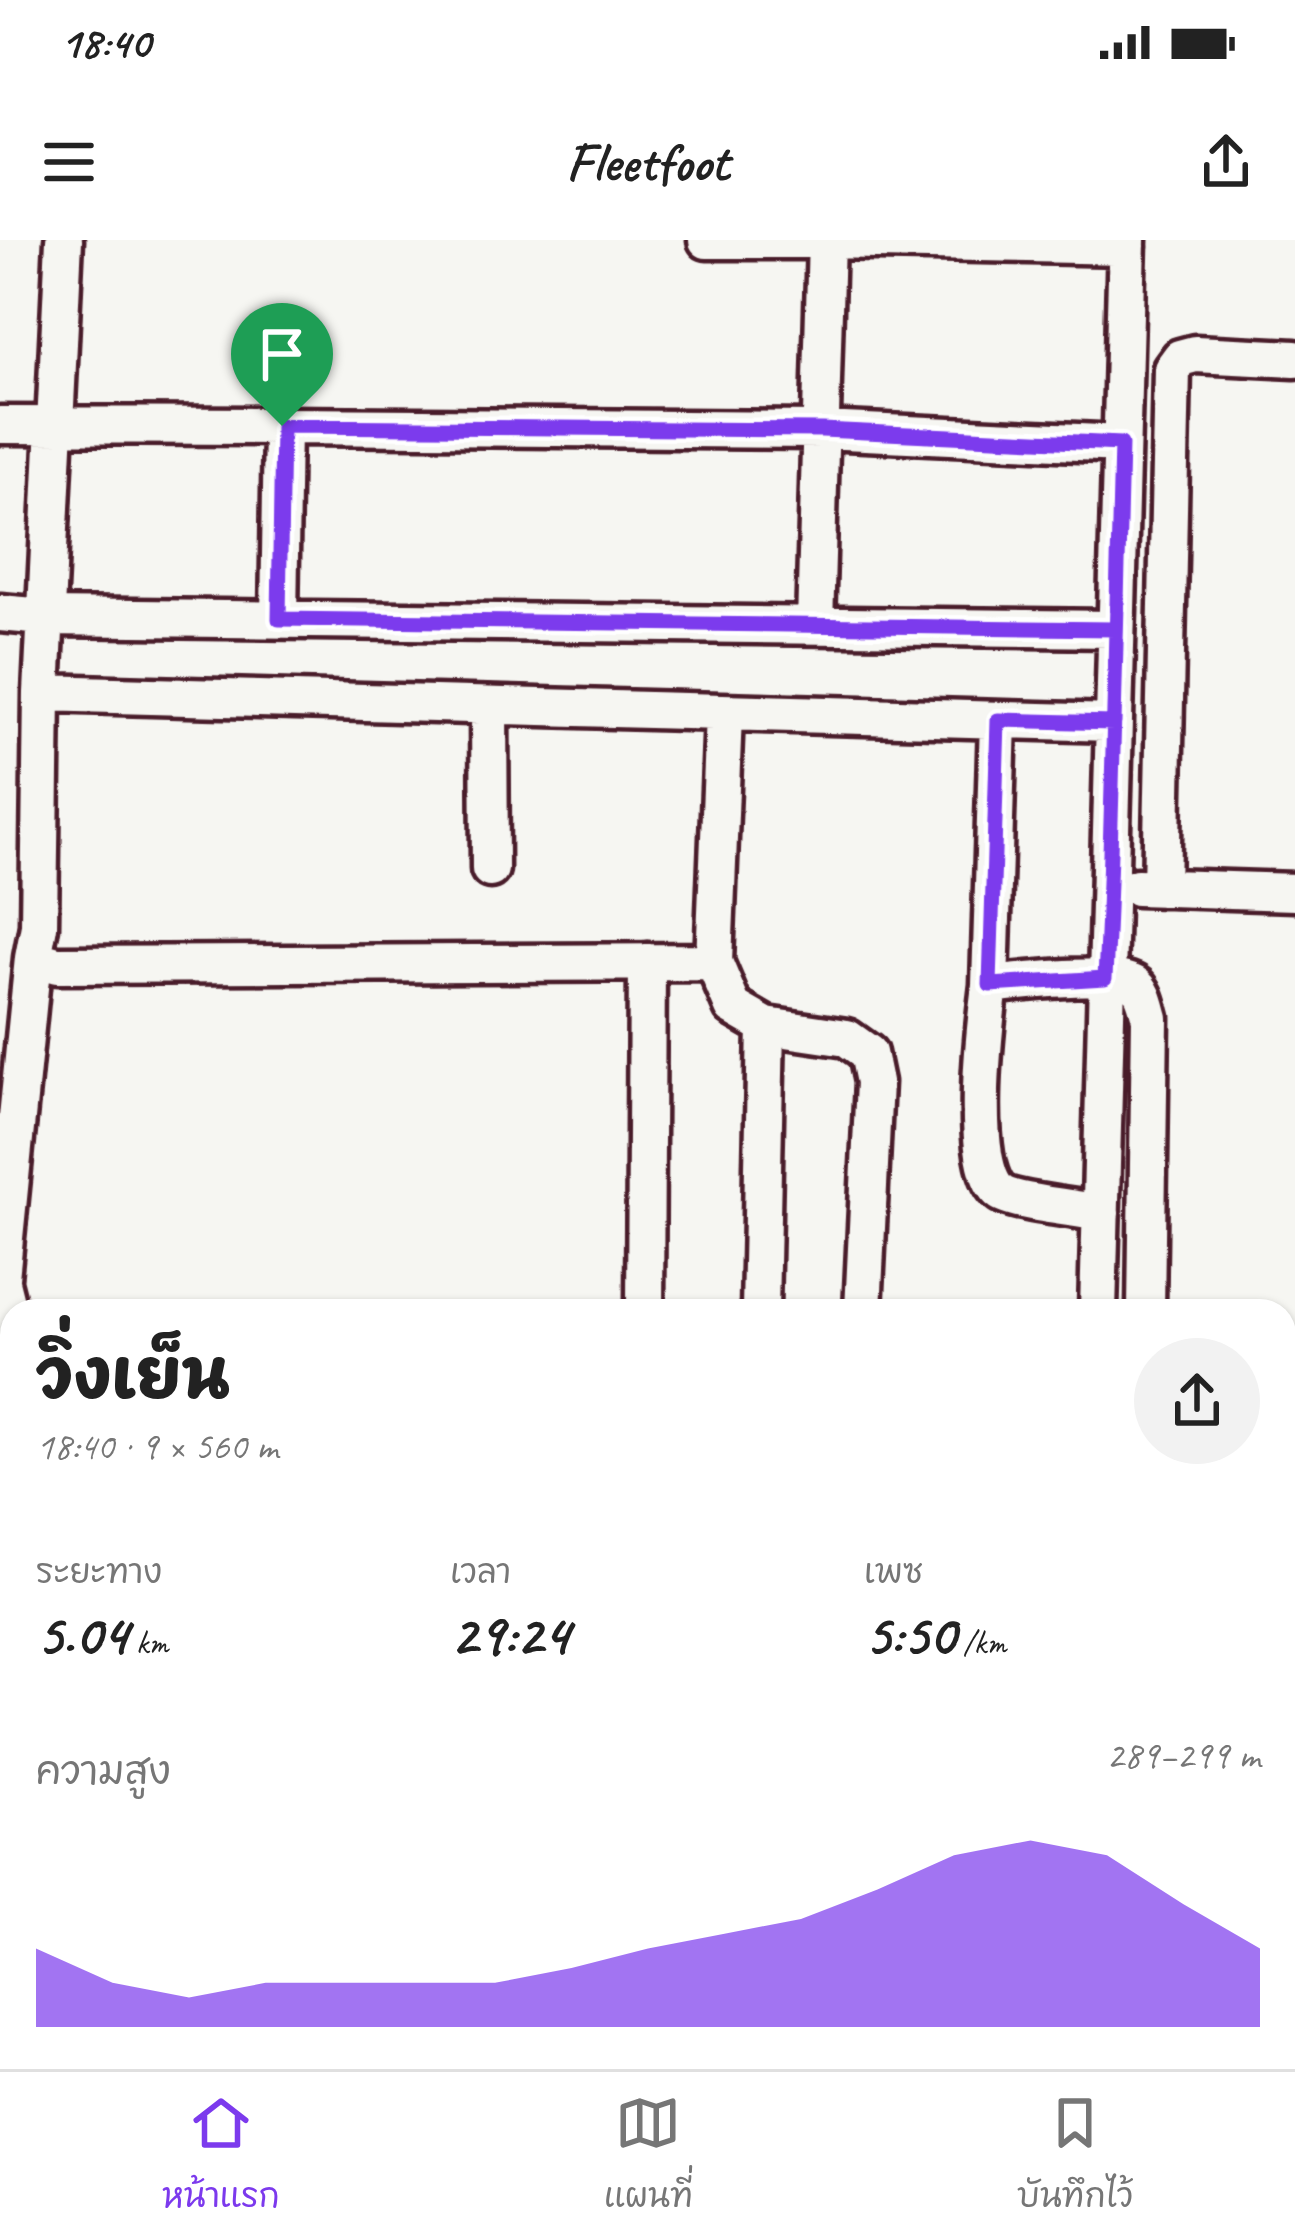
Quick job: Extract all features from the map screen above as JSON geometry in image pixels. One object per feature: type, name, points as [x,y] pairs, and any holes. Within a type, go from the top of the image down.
[{"type":"street","points":[[0,1278],[39,926],[42,693],[64,240]]},
{"type":"street","points":[[707,240],[1127,243],[1098,1299]]},
{"type":"street","points":[[815,625],[826,240]]},
{"type":"street","points":[[1161,888],[1172,369],[1180,358],[1195,354],[1295,358]]},
{"type":"street","points":[[0,425],[822,430],[1121,444]]},
{"type":"street","points":[[279,619],[282,426]]},
{"type":"street","points":[[0,613],[1116,629]]},
{"type":"street","points":[[42,693],[1114,723]]},
{"type":"street","points":[[489,707],[490,869]]},
{"type":"street","points":[[724,714],[714,962],[733,1007],[766,1026],[847,1038],[868,1053],[874,1082],[864,1299]]},
{"type":"street","points":[[998,720],[982,1130],[987,1176],[1002,1195],[1101,1213]]},
{"type":"street","points":[[1109,886],[1295,892]]},
{"type":"street","points":[[32,958],[57,965],[714,962]]},
{"type":"street","points":[[644,1299],[646,962]]},
{"type":"street","points":[[990,985],[1105,978],[1134,984],[1144,996],[1150,1018],[1146,1299]]},
{"type":"street","points":[[760,1299],[766,1026]]},
{"type":"route","points":[[282,426],[279,619],[1116,629],[1114,723],[1109,886],[1105,978],[990,985],[998,720],[1114,723],[1121,444],[822,430],[282,426]]}]
